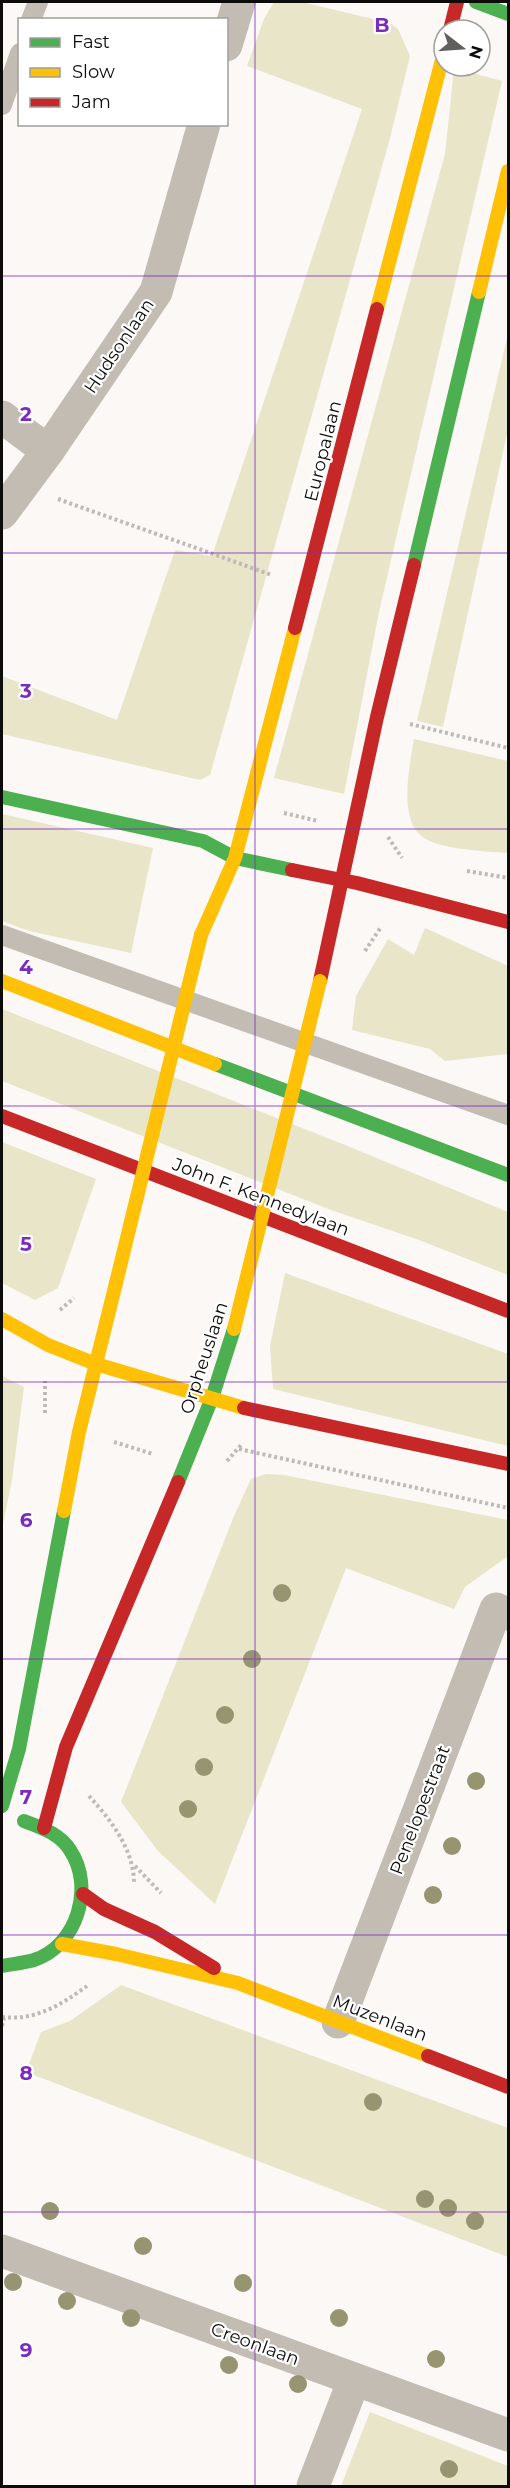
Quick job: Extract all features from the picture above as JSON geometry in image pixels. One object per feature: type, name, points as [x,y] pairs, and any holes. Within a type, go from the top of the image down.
[{"type":"main road","points":[[453,18],[457,2]]},
{"type":"main road","points":[[476,2],[508,14]]},
{"type":"main road","name":"Europalaan","points":[[235,858],[437,78]]},
{"type":"main road","points":[[343,882],[377,717],[508,171]]},
{"type":"main road","points":[[2,797],[203,841],[235,858],[343,882],[357,883],[508,920]]},
{"type":"main road","points":[[2,1806],[21,1742],[79,1432],[201,935],[235,858]]},
{"type":"main road","name":"Orpheuslaan","points":[[44,1828],[66,1747],[186,1464],[212,1398],[234,1329],[343,882]]},
{"type":"main road","points":[[2,981],[85,1015],[508,1175]]},
{"type":"main road","name":"John F. Kennedylaan","points":[[2,1116],[508,1311]]},
{"type":"main road","points":[[2,1319],[48,1345],[96,1364],[212,1398],[322,1427],[508,1464]]},
{"type":"main road","points":[[2,1819],[29,1821],[44,1828],[60,1840],[73,1856],[83,1894],[80,1912],[73,1929],[62,1944],[34,1962],[18,1966],[2,1966]]},
{"type":"main road","name":"Muzenlaan","points":[[83,1894],[104,1909],[155,1932],[238,1983]]},
{"type":"main road","name":"Muzenlaan","points":[[62,1944],[116,1954],[238,1983],[508,2087]]},
{"type":"street","points":[[228,38],[239,2]]},
{"type":"street","name":"Hudsonlaan","points":[[2,513],[48,451],[156,292],[203,126]]},
{"type":"street","points":[[2,417],[48,451]]},
{"type":"street","name":"Penelopestraat","points":[[338,2022],[496,1609],[508,1614]]},
{"type":"street","name":"Creonlaan","points":[[2,2251],[508,2435]]},
{"type":"street","points":[[313,2487],[354,2380]]},
{"type":"lane","points":[[32,18],[38,2]]},
{"type":"lane","points":[[2,105],[18,60]]},
{"type":"lane","points":[[2,935],[508,1115]]},
{"type":"path","points":[[27,479],[47,494],[306,587]]},
{"type":"path","points":[[377,717],[508,748]]},
{"type":"path","points":[[79,1432],[186,1464]]},
{"type":"path","points":[[239,1449],[508,1508]]},
{"type":"path","points":[[2,2026],[4,2018]]},
{"type":"shaded area","points":[[274,2],[302,2],[390,23],[398,29],[410,56],[389,142],[210,775],[200,780],[2,734],[2,676],[117,720],[175,550],[212,556],[362,109],[247,66],[264,19]]},
{"type":"shaded area","points":[[453,78],[491,78],[502,81],[379,612],[344,794],[274,778],[445,154]]},
{"type":"shaded area","points":[[508,334],[508,429],[443,727],[417,721]]},
{"type":"shaded area","points":[[414,739],[508,761],[508,853],[448,847],[419,834],[409,814],[407,788]]},
{"type":"shaded area","points":[[2,814],[153,848],[131,953],[29,931],[2,921]]},
{"type":"shaded area","points":[[425,928],[508,966],[508,1054],[445,1061],[430,1049],[352,1030],[356,996],[388,939],[414,955]]},
{"type":"shaded area","points":[[2,1009],[508,1212],[508,1275],[419,1240],[331,1210],[2,1081]]},
{"type":"shaded area","points":[[2,1142],[96,1179],[58,1288],[35,1300],[2,1283]]},
{"type":"shaded area","points":[[285,1273],[508,1354],[508,1446],[273,1389],[270,1346]]},
{"type":"shaded area","points":[[2,1376],[24,1387],[12,1480],[2,1529]]},
{"type":"shaded area","points":[[266,1474],[284,1475],[508,1520],[508,1556],[465,1587],[454,1609],[346,1568],[215,1904],[158,1851],[121,1802],[234,1516],[251,1479]]},
{"type":"shaded area","points":[[121,1985],[508,2128],[508,2257],[26,2072],[41,2032],[70,2021]]},
{"type":"shaded area","points":[[370,2412],[508,2466],[508,2486],[341,2486]]},
{"type":"traffic: fast","points":[[476,2],[508,14]]},
{"type":"traffic: fast","points":[[414,565],[479,292]]},
{"type":"traffic: fast","points":[[2,797],[203,841],[235,858],[292,870]]},
{"type":"traffic: fast","points":[[215,1064],[508,1175]]},
{"type":"traffic: fast","points":[[178,1482],[212,1398],[234,1329]]},
{"type":"traffic: fast","points":[[2,1806],[19,1749],[64,1511]]},
{"type":"traffic: fast","points":[[2,1966],[34,1960],[49,1953],[71,1929],[78,1914],[81,1897],[81,1881],[77,1865],[66,1844],[55,1835],[24,1821]]},
{"type":"traffic: slow","points":[[377,309],[437,78]]},
{"type":"traffic: slow","points":[[479,292],[508,171]]},
{"type":"traffic: slow","points":[[201,935],[235,858],[295,628]]},
{"type":"traffic: slow","points":[[116,1283],[201,935]]},
{"type":"traffic: slow","points":[[2,981],[215,1064]]},
{"type":"traffic: slow","points":[[234,1329],[320,981]]},
{"type":"traffic: slow","points":[[64,1511],[79,1432],[116,1283]]},
{"type":"traffic: slow","points":[[2,1319],[48,1345],[96,1364],[244,1408]]},
{"type":"traffic: slow","points":[[62,1944],[116,1954],[238,1983],[428,2056]]},
{"type":"traffic: jam","points":[[453,18],[457,2]]},
{"type":"traffic: jam","points":[[295,628],[377,309]]},
{"type":"traffic: jam","points":[[320,981],[377,717],[414,565]]},
{"type":"traffic: jam","points":[[292,870],[357,883],[508,922]]},
{"type":"traffic: jam","points":[[2,1116],[508,1311]]},
{"type":"traffic: jam","points":[[244,1408],[508,1464]]},
{"type":"traffic: jam","points":[[44,1828],[66,1747],[178,1482]]},
{"type":"traffic: jam","points":[[83,1894],[104,1909],[155,1932],[214,1968]]},
{"type":"traffic: jam","points":[[428,2056],[508,2087]]}]
